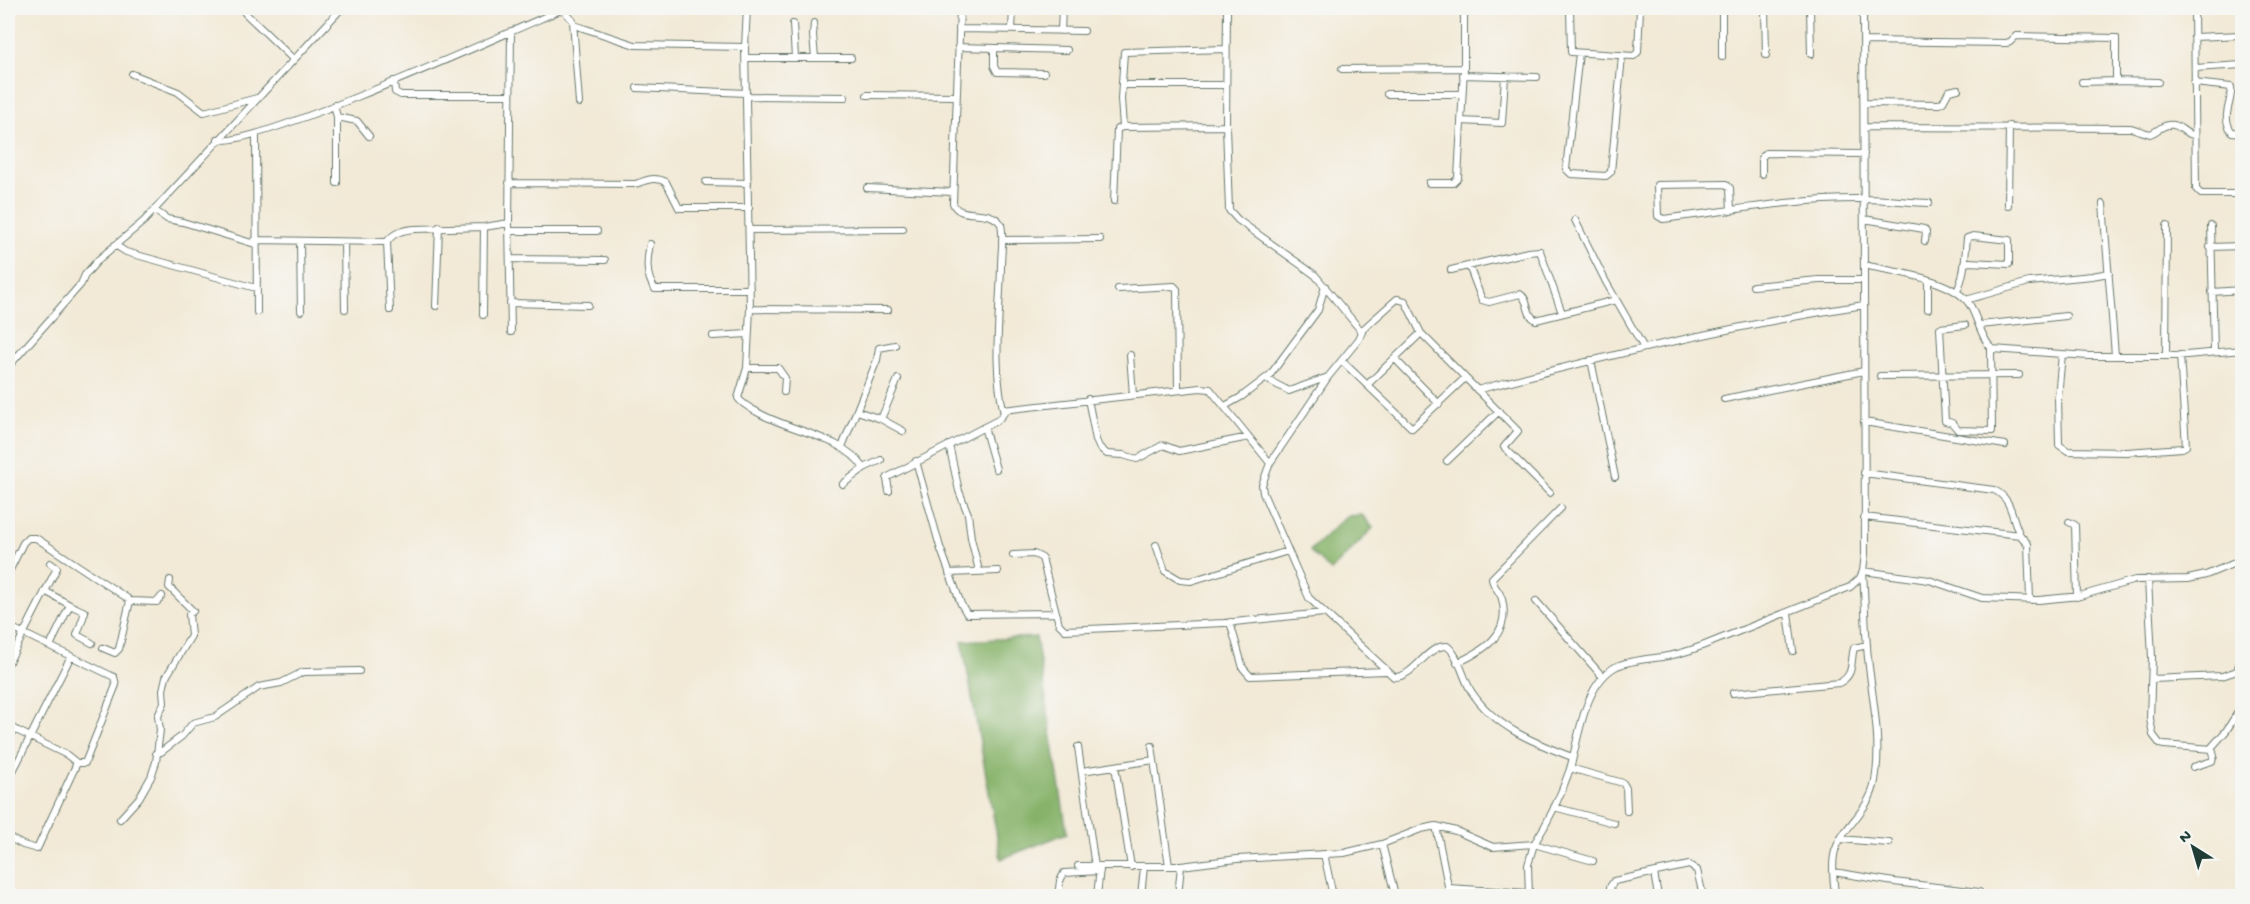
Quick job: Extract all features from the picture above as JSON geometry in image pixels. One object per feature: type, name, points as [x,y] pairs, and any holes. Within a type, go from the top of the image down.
[{"type":"street","points":[[8,367],[81,284],[94,264],[133,232],[342,8]]},
{"type":"street","points":[[218,139],[227,142],[256,135],[394,81],[564,8],[574,24],[579,103]]},
{"type":"street","points":[[747,8],[745,47],[750,309],[747,369],[739,395],[741,402],[765,417],[842,447],[854,454],[864,468]]},
{"type":"street","points":[[889,491],[887,477],[1004,415],[997,347],[1002,240],[999,221],[989,214],[957,210],[953,204],[960,8]]},
{"type":"street","points":[[1012,8],[1012,30]]},
{"type":"street","points":[[1061,31],[1062,8]]},
{"type":"street","points":[[1227,8],[1227,200],[1230,213],[1315,275],[1361,331]]},
{"type":"street","points":[[1429,183],[1453,183],[1458,180],[1464,8]]},
{"type":"street","points":[[1570,8],[1570,49],[1573,53],[1622,56],[1634,56],[1638,52],[1641,8]]},
{"type":"street","points":[[1722,8],[1722,57]]},
{"type":"street","points":[[1765,8],[1766,55]]},
{"type":"street","points":[[1810,8],[1811,54]]},
{"type":"street","points":[[1836,897],[1833,859],[1840,839],[1866,803],[1875,784],[1877,749],[1867,645],[1863,571],[1863,8]]},
{"type":"street","points":[[2194,8],[2195,185],[2198,192],[2242,194]]},
{"type":"street","points":[[245,13],[293,59]]},
{"type":"street","points":[[814,23],[815,58]]},
{"type":"street","points":[[574,24],[635,45],[745,47]]},
{"type":"street","points":[[793,24],[795,58]]},
{"type":"street","points":[[959,29],[1084,31]]},
{"type":"street","points":[[511,32],[509,183],[511,332]]},
{"type":"street","points":[[2194,37],[2242,35]]},
{"type":"street","points":[[1863,41],[2006,43],[2012,41],[2015,36],[2116,38],[2116,81]]},
{"type":"street","points":[[958,47],[1067,50]]},
{"type":"street","points":[[994,48],[994,66],[997,72],[1044,74]]},
{"type":"street","points":[[1123,127],[1122,85],[1124,54],[1127,50],[1226,49]]},
{"type":"street","points":[[1579,53],[1566,169],[1571,174],[1606,176],[1611,172],[1622,56]]},
{"type":"street","points":[[746,58],[851,58]]},
{"type":"street","points":[[2195,68],[2242,65]]},
{"type":"street","points":[[1342,69],[1463,71],[1537,77]]},
{"type":"street","points":[[132,74],[178,92],[204,112],[257,98]]},
{"type":"street","points":[[1461,121],[1502,123],[1506,76]]},
{"type":"street","points":[[394,81],[395,92],[401,95],[510,95]]},
{"type":"street","points":[[2082,82],[2158,82]]},
{"type":"street","points":[[2194,83],[2231,87],[2227,112],[2228,125],[2232,132],[2242,133]]},
{"type":"street","points":[[1122,85],[1226,85]]},
{"type":"street","points":[[637,88],[746,95],[845,97]]},
{"type":"street","points":[[1864,103],[1939,104],[1949,91],[1958,89]]},
{"type":"street","points":[[1387,94],[1462,94]]},
{"type":"street","points":[[867,95],[956,96]]},
{"type":"street","points":[[334,105],[337,117],[337,183]]},
{"type":"street","points":[[337,117],[356,120],[369,136]]},
{"type":"street","points":[[1864,127],[2131,128],[2150,134],[2162,127],[2174,125],[2181,126],[2188,134],[2195,135]]},
{"type":"street","points":[[1114,201],[1115,132],[1117,129],[1123,127],[1226,126]]},
{"type":"street","points":[[2008,205],[2009,126]]},
{"type":"street","points":[[256,135],[257,312]]},
{"type":"street","points":[[1762,174],[1762,158],[1766,153],[1864,154]]},
{"type":"street","points":[[509,183],[636,184],[647,179],[658,179],[666,182],[679,208],[749,208]]},
{"type":"street","points":[[706,182],[748,183]]},
{"type":"street","points":[[1731,211],[1730,188],[1726,184],[1657,185],[1658,216],[1661,219],[1731,211],[1795,203],[1864,199],[1929,203]]},
{"type":"street","points":[[867,188],[953,192]]},
{"type":"street","points":[[2103,204],[2115,355]]},
{"type":"street","points":[[154,210],[168,219],[255,242],[387,242]]},
{"type":"street","points":[[1864,219],[1924,229],[1925,241]]},
{"type":"street","points":[[1575,220],[1616,300],[1644,348]]},
{"type":"street","points":[[390,310],[387,242],[393,235],[404,230],[484,227],[509,223]]},
{"type":"street","points":[[2166,226],[2166,356]]},
{"type":"street","points":[[2211,226],[2214,352]]},
{"type":"street","points":[[436,306],[439,227]]},
{"type":"street","points":[[483,315],[484,227]]},
{"type":"street","points":[[749,230],[903,230]]},
{"type":"street","points":[[509,231],[597,231]]},
{"type":"street","points":[[1957,291],[1962,281],[1964,264],[1969,237],[2009,240],[2009,264],[1969,262],[1964,264]]},
{"type":"street","points":[[1002,240],[1100,239]]},
{"type":"street","points":[[300,241],[301,311]]},
{"type":"street","points":[[344,242],[345,309]]},
{"type":"street","points":[[650,244],[647,264],[655,289],[750,289]]},
{"type":"street","points":[[115,245],[126,252],[256,288]]},
{"type":"street","points":[[2210,247],[2242,246]]},
{"type":"street","points":[[1451,270],[1540,251],[1562,313]]},
{"type":"street","points":[[510,259],[605,260]]},
{"type":"street","points":[[1864,265],[1928,280],[1957,291],[1966,300],[1991,349],[1993,429],[1990,432],[1958,430],[1952,423],[1945,421],[1940,328],[1965,325]]},
{"type":"street","points":[[1469,266],[1480,298],[1484,302],[1518,293],[1524,296],[1533,319],[1616,300]]},
{"type":"street","points":[[1966,300],[2029,282],[2109,273]]},
{"type":"street","points":[[1753,285],[1819,280],[1863,280]]},
{"type":"street","points":[[1928,280],[1928,309]]},
{"type":"street","points":[[1118,289],[1174,286],[1178,289],[1178,390]]},
{"type":"street","points":[[1225,406],[1266,379],[1318,310],[1325,286]]},
{"type":"street","points":[[2212,292],[2242,290]]},
{"type":"street","points":[[1550,493],[1504,447],[1518,431],[1422,333],[1408,304],[1400,298],[1361,331],[1359,339],[1328,377],[1270,463],[1262,485],[1263,493],[1309,598],[1386,671],[1394,677],[1401,676],[1441,646],[1450,648],[1477,700],[1503,723],[1529,739],[1572,757]]},
{"type":"street","points":[[510,303],[588,305]]},
{"type":"street","points":[[1477,390],[1644,348],[1767,321],[1864,305]]},
{"type":"street","points":[[750,309],[888,310]]},
{"type":"street","points":[[1980,325],[2066,316]]},
{"type":"street","points":[[1367,386],[1422,333]]},
{"type":"street","points":[[712,336],[748,334]]},
{"type":"street","points":[[842,447],[877,360],[879,348],[895,345]]},
{"type":"street","points":[[1991,349],[2062,354],[2166,356],[2242,350]]},
{"type":"street","points":[[2062,354],[2058,408],[2059,444],[2068,451],[2127,452],[2186,446],[2180,355]]},
{"type":"street","points":[[1130,356],[1134,394]]},
{"type":"street","points":[[1395,358],[1439,404]]},
{"type":"street","points":[[1591,360],[1615,477]]},
{"type":"street","points":[[1342,361],[1411,427],[1416,426],[1465,378]]},
{"type":"street","points":[[747,369],[778,368],[785,378],[783,392]]},
{"type":"street","points":[[1724,399],[1864,371]]},
{"type":"street","points":[[1880,376],[2019,375]]},
{"type":"street","points":[[1266,379],[1289,391],[1328,377]]},
{"type":"street","points":[[881,419],[898,380]]},
{"type":"street","points":[[1003,410],[1208,387],[1270,463]]},
{"type":"street","points":[[1088,399],[1096,440],[1099,447],[1107,454],[1139,459],[1162,445],[1179,451],[1249,437]]},
{"type":"street","points":[[857,411],[881,419],[903,431]]},
{"type":"street","points":[[1447,461],[1499,411]]},
{"type":"street","points":[[1864,422],[2005,445]]},
{"type":"street","points":[[984,427],[996,469]]},
{"type":"street","points":[[949,445],[959,491],[968,514],[979,571]]},
{"type":"street","points":[[843,484],[864,468],[881,460]]},
{"type":"street","points":[[916,461],[949,573],[961,604],[969,615],[1056,613]]},
{"type":"street","points":[[1864,473],[1994,490],[2001,494],[2010,506],[2020,535],[2028,544],[2030,600]]},
{"type":"street","points":[[1457,663],[1487,647],[1499,633],[1503,605],[1501,595],[1492,582],[1492,578],[1561,508]]},
{"type":"street","points":[[1864,517],[2020,535]]},
{"type":"street","points":[[2069,522],[2075,525],[2077,597]]},
{"type":"street","points":[[8,574],[23,543],[28,538],[36,538],[130,601],[157,602],[162,596]]},
{"type":"street","points":[[1156,545],[1165,571],[1180,580],[1191,581],[1288,551]]},
{"type":"street","points":[[1013,555],[1034,554],[1042,558],[1059,624],[1065,630],[1230,622],[1324,613]]},
{"type":"street","points":[[1863,571],[1929,579],[1982,598],[2030,600],[2077,597],[2134,580],[2188,579],[2206,575],[2242,560]]},
{"type":"street","points":[[8,664],[57,568],[50,563]]},
{"type":"street","points":[[949,573],[998,571]]},
{"type":"street","points":[[1448,888],[1529,895],[1528,865],[1534,844],[1554,807],[1570,768],[1585,713],[1602,676],[1622,664],[1683,653],[1788,613],[1850,587],[1860,578],[1863,571]]},
{"type":"street","points":[[2148,579],[2152,679],[2150,718],[2153,735],[2164,746],[2211,748]]},
{"type":"street","points":[[120,819],[140,798],[156,762],[160,730],[158,716],[164,702],[163,690],[166,677],[191,636],[189,614],[193,611],[169,587],[170,580]]},
{"type":"street","points":[[45,591],[85,612],[77,635],[92,643]]},
{"type":"street","points":[[103,648],[115,653],[119,649],[130,601]]},
{"type":"street","points":[[1536,601],[1602,676]]},
{"type":"street","points":[[50,646],[70,605]]},
{"type":"street","points":[[1788,613],[1793,651]]},
{"type":"street","points":[[1230,622],[1243,668],[1250,676],[1386,671]]},
{"type":"street","points":[[2242,623],[2242,629]]},
{"type":"street","points":[[8,626],[114,677],[116,685],[85,763],[77,763],[67,755],[8,726]]},
{"type":"street","points":[[1733,693],[1839,683],[1844,681],[1850,673],[1854,648],[1867,645]]},
{"type":"street","points":[[2152,679],[2222,676],[2240,671],[2242,655]]},
{"type":"street","points":[[8,781],[71,656]]},
{"type":"street","points":[[156,753],[161,752],[175,741],[194,723],[215,717],[259,687],[289,680],[303,672],[359,671]]},
{"type":"street","points":[[2211,748],[2226,731],[2242,706]]},
{"type":"street","points":[[1152,746],[1169,866]]},
{"type":"street","points":[[1078,747],[1098,868],[1098,897]]},
{"type":"street","points":[[2193,767],[2212,761],[2214,756],[2211,748]]},
{"type":"street","points":[[1082,771],[1154,760]]},
{"type":"street","points":[[8,837],[37,849],[77,763]]},
{"type":"street","points":[[1115,766],[1131,867]]},
{"type":"street","points":[[1570,768],[1623,783],[1626,788],[1627,811]]},
{"type":"street","points":[[1554,807],[1614,823]]},
{"type":"street","points":[[1058,897],[1060,881],[1065,873],[1098,868],[1181,866],[1236,859],[1344,853],[1382,844],[1421,829],[1436,826],[1456,831],[1493,847],[1534,844],[1593,861]]},
{"type":"street","points":[[1436,826],[1450,897]]},
{"type":"street","points":[[1840,839],[1889,843]]},
{"type":"street","points":[[1382,844],[1395,894]]},
{"type":"street","points":[[1324,854],[1333,897]]},
{"type":"street","points":[[1612,897],[1610,887],[1614,881],[1692,865],[1697,870],[1703,897]]},
{"type":"street","points":[[1078,866],[1098,868]]},
{"type":"street","points":[[1178,897],[1181,866]]},
{"type":"street","points":[[1141,897],[1144,867]]},
{"type":"street","points":[[1654,873],[1658,897]]},
{"type":"street","points":[[1834,873],[1979,892]]},
{"type":"green space","points":[[1362,515],[1373,528],[1331,571],[1310,551],[1346,516]]},
{"type":"green space","points":[[1036,637],[1067,833],[1001,859],[962,641]]}]
